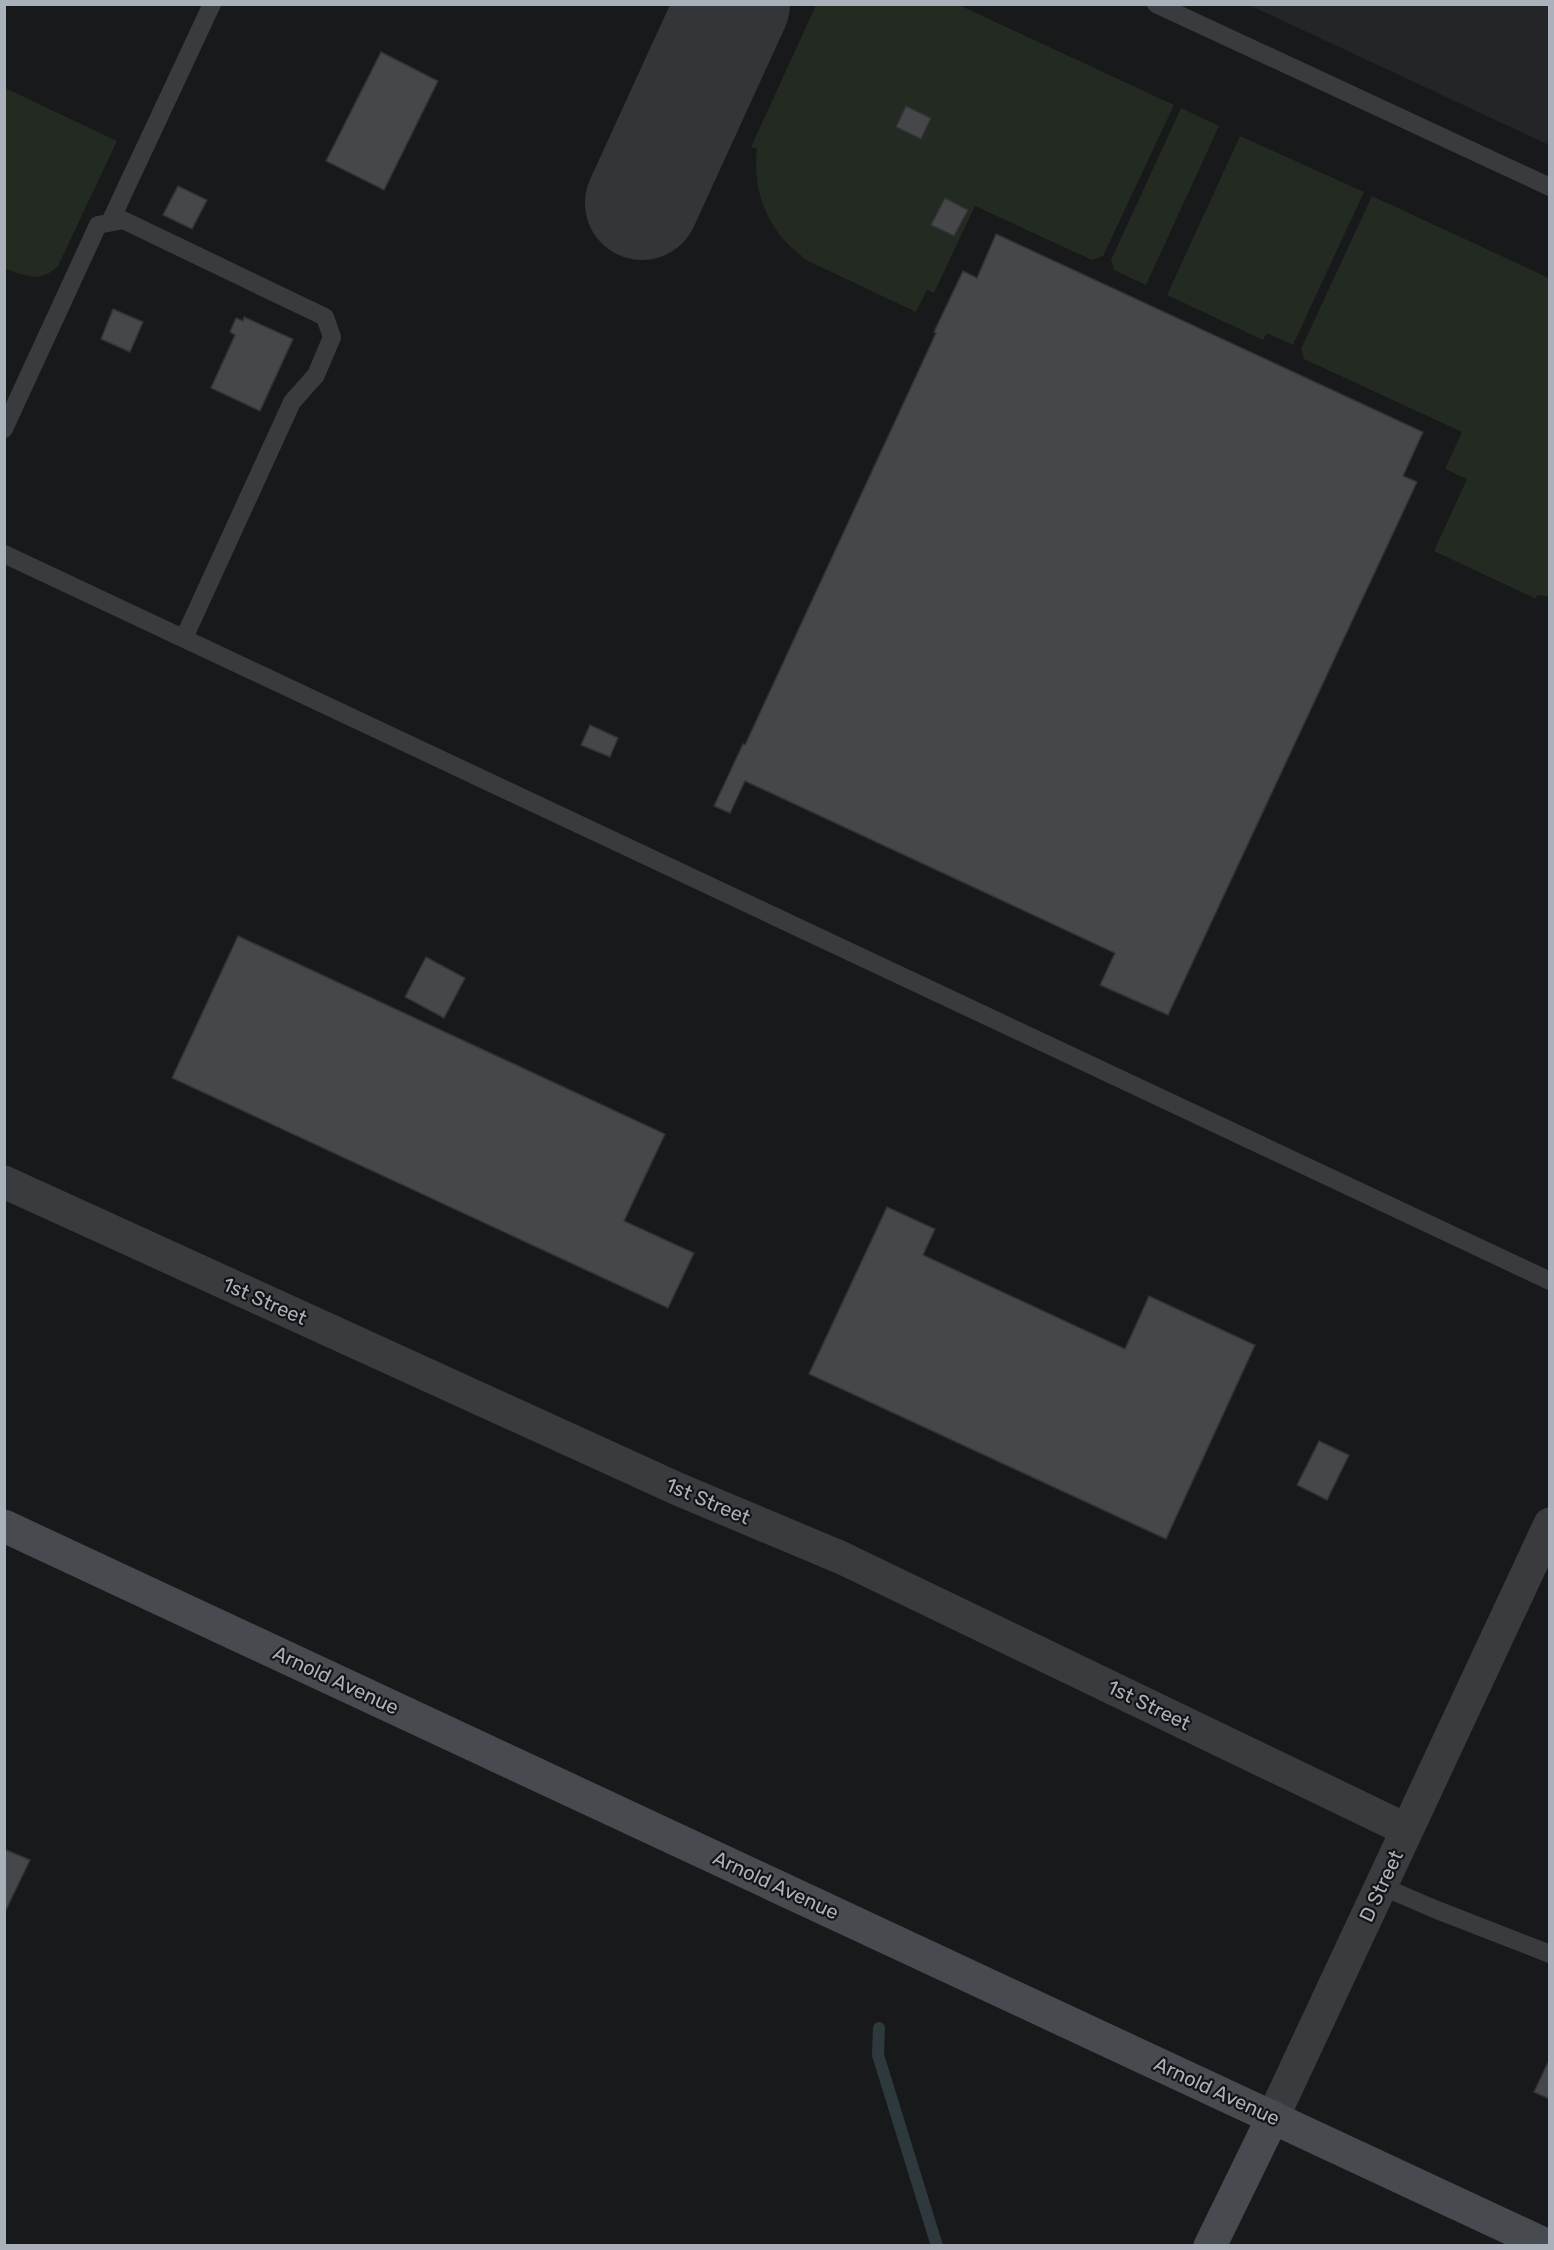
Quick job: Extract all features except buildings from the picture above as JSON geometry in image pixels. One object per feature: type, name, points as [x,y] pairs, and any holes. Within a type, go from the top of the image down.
[{"type":"street","name":"1st Street","points":[[4,1182],[680,1490],[842,1558],[1407,1830]]},
{"type":"street","name":"D Street","points":[[1210,2246],[1273,2117],[1550,1524]]},
{"type":"street","name":"Arnold Avenue","points":[[4,1526],[1548,2246]]},
{"type":"lane","points":[[110,222],[212,4]]},
{"type":"lane","points":[[1156,4],[1550,187]]},
{"type":"lane","points":[[4,429],[98,225],[123,220],[325,317],[332,337],[316,375],[292,402],[184,639]]},
{"type":"lane","points":[[4,554],[1549,1280]]},
{"type":"lane","points":[[1381,1886],[1550,1954]]},
{"type":"shaded area","points":[[816,5],[959,5],[1174,105],[1103,256],[1092,260],[975,206],[934,293],[927,290],[916,312],[806,260],[787,244],[765,210],[756,174],[757,149],[751,147]],"holes":[[[906,106],[931,118],[921,139],[896,127]],[[968,211],[954,236],[931,225]]]},
{"type":"shaded area","points":[[1249,5],[1549,5],[1549,145]]},
{"type":"shaded area","points":[[5,88],[117,141],[58,266],[45,275],[26,275],[5,269]]},
{"type":"shaded area","points":[[1181,108],[1219,126],[1146,285],[1114,270],[1111,260]]},
{"type":"shaded area","points":[[1240,136],[1364,192],[1293,345],[1267,333],[1263,340],[1167,295]]},
{"type":"shaded area","points":[[1372,196],[1549,278],[1549,597],[1537,595],[1536,599],[1434,551],[1467,479],[1445,469],[1462,432],[1304,359],[1301,349]]},
{"type":"waterway","points":[[879,2028],[878,2055],[937,2246]]},
{"type":"taxiway","points":[[642,203],[733,4]]}]
